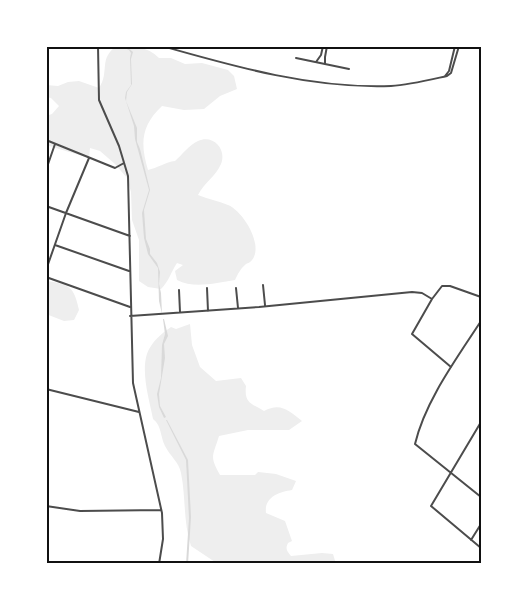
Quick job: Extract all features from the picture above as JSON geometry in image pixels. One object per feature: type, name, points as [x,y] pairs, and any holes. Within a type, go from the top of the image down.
[{"type":"street","points":[[98,46],[100,100],[128,176],[133,384],[161,510],[162,539],[159,564]]},
{"type":"street","points":[[162,46],[281,77],[319,83],[358,86],[390,86],[445,76],[450,71],[457,46]]},
{"type":"street","points":[[316,62],[321,55],[323,46]]},
{"type":"street","points":[[326,64],[325,57],[328,46]]},
{"type":"street","points":[[296,58],[349,69]]},
{"type":"street","points":[[46,140],[115,168],[124,163]]},
{"type":"street","points":[[46,170],[55,144]]},
{"type":"street","points":[[46,270],[66,213],[89,158]]},
{"type":"street","points":[[46,206],[130,236]]},
{"type":"street","points":[[54,245],[130,271]]},
{"type":"street","points":[[46,277],[130,307]]},
{"type":"street","points":[[263,285],[265,306]]},
{"type":"street","points":[[451,367],[412,334],[432,299],[442,286],[480,297]]},
{"type":"street","points":[[206,288],[208,311]]},
{"type":"street","points":[[236,288],[238,309]]},
{"type":"street","points":[[179,290],[180,313]]},
{"type":"street","points":[[130,316],[238,309],[412,292],[422,293],[432,299]]},
{"type":"street","points":[[481,320],[451,367],[423,419],[415,444],[481,498]]},
{"type":"street","points":[[46,389],[139,412]]},
{"type":"street","points":[[481,422],[431,506],[481,548]]},
{"type":"street","points":[[46,506],[80,511],[161,510]]},
{"type":"street","points":[[471,540],[481,524]]},
{"type":"shaded area","points":[[117,46],[140,47],[150,51],[159,58],[171,58],[185,64],[202,63],[228,70],[234,76],[237,89],[220,96],[204,109],[184,110],[162,106],[155,113],[146,128],[143,143],[148,170],[175,161],[195,143],[204,139],[213,141],[220,148],[222,153],[221,164],[198,195],[234,208],[245,221],[254,238],[255,254],[252,261],[246,264],[235,280],[198,285],[184,283],[177,280],[175,271],[183,265],[177,263],[161,289],[148,287],[139,281],[139,240],[132,220],[131,192],[127,178],[100,151],[90,148],[89,158],[46,145],[46,116],[52,114],[59,106],[51,98],[46,97],[46,85],[58,86],[68,82],[79,81],[99,88],[104,76],[108,55]]},
{"type":"shaded area","points":[[120,46],[128,48],[133,52],[131,59],[132,84],[127,92],[126,101],[137,128],[137,142],[150,190],[144,210],[146,239],[150,254],[157,263],[160,272],[159,284],[162,314],[159,301],[158,268],[148,254],[144,238],[142,213],[149,190],[135,139],[134,126],[125,98],[126,92],[131,85],[130,58],[131,53]]},
{"type":"shaded area","points":[[46,281],[60,283],[72,291],[79,310],[74,320],[64,321],[46,314]]},
{"type":"shaded area","points":[[163,319],[168,336],[164,344],[165,358],[159,394],[160,406],[166,417],[164,418],[159,407],[157,394],[161,378],[162,345],[165,334]]},
{"type":"shaded area","points":[[190,324],[192,345],[200,367],[216,381],[241,378],[246,386],[246,396],[249,402],[264,411],[275,407],[284,409],[302,421],[289,430],[248,430],[219,436],[213,460],[220,475],[255,475],[258,472],[276,474],[296,481],[292,490],[282,492],[270,499],[267,503],[266,513],[285,521],[292,541],[288,543],[287,547],[291,556],[322,553],[333,554],[336,564],[218,564],[191,546],[188,537],[181,473],[165,446],[159,428],[153,419],[145,371],[147,353],[157,338],[171,327],[176,329]]},
{"type":"shaded area","points":[[166,420],[188,460],[191,517],[188,564],[186,564],[189,518],[186,460]]}]
